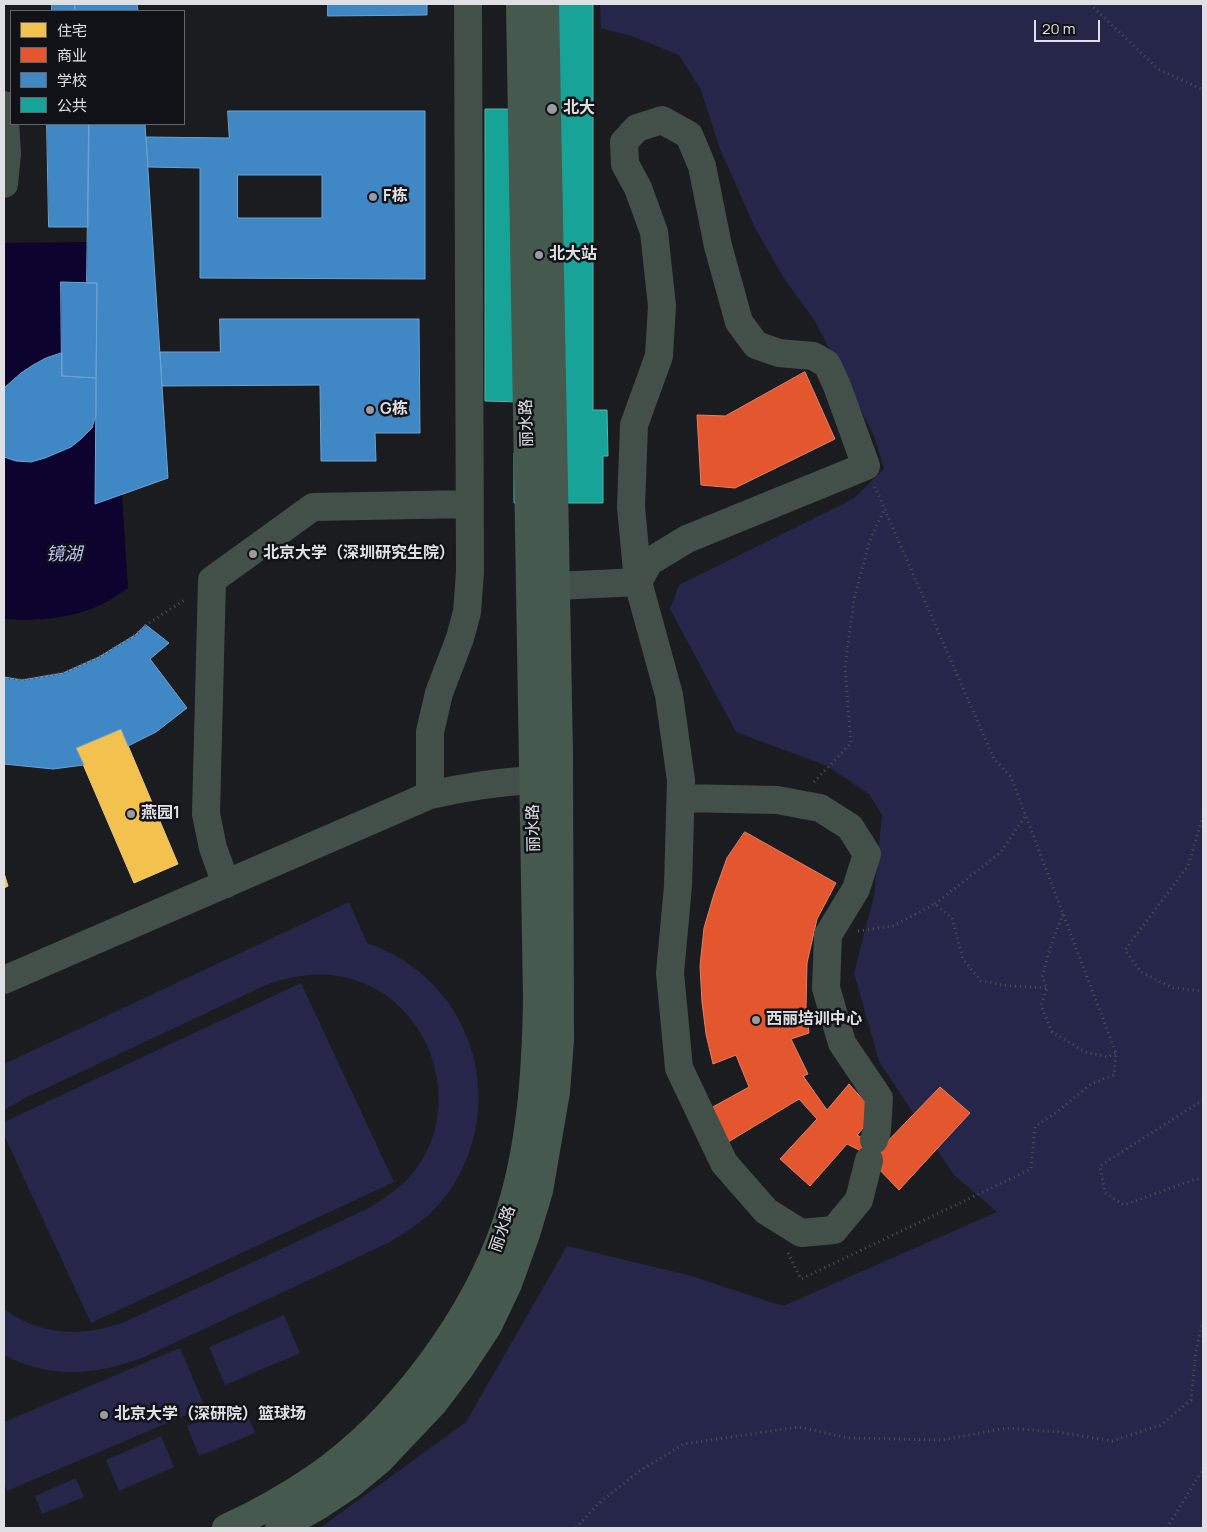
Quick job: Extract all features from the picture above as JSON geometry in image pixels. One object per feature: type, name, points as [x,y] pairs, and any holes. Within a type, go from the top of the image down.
[{"type":"main road","name":"丽水路","points":[[226,1528],[290,1495],[316,1478],[370,1432],[414,1384],[458,1324],[478,1290],[507,1221],[517,1186],[534,1076],[537,997],[520,4]]},
{"type":"main road","name":"丽水路","points":[[279,1528],[318,1506],[351,1484],[380,1460],[433,1404],[461,1367],[488,1326],[508,1284],[529,1226],[539,1191],[556,1092],[560,1040],[559,754],[545,4]]},
{"type":"street","points":[[430,795],[430,732],[438,693],[460,638],[468,612],[470,572],[468,4]]},
{"type":"street","points":[[4,105],[7,154],[4,184]]},
{"type":"street","points":[[638,582],[649,562],[687,539],[866,466],[827,364],[813,356],[779,353],[756,345],[739,322],[718,246],[702,166],[689,135],[662,120],[637,128],[624,142],[625,164],[638,188],[654,232],[662,306],[659,356],[634,425],[630,507],[638,582],[669,696],[681,780],[678,886],[670,973],[679,1068],[724,1162],[766,1211],[801,1233],[834,1230],[859,1200],[877,1131],[879,1098],[842,1043],[826,988],[828,935],[856,889],[867,854],[850,828],[820,808],[778,800],[681,798]]},
{"type":"street","points":[[226,884],[212,848],[206,814],[212,580],[313,507],[469,504]]},
{"type":"street","points":[[556,586],[638,582]]},
{"type":"street","points":[[4,980],[430,795],[463,787],[533,780]]},
{"type":"path","points":[[1090,4],[1158,69],[1203,90]]},
{"type":"path","points":[[784,1245],[802,1279],[1031,1170],[1035,1127],[1091,1084],[1114,1075],[1116,1053],[1011,777],[994,759],[866,466]]},
{"type":"path","points":[[798,804],[816,779],[850,744],[845,668],[854,599],[870,540],[885,508]]},
{"type":"path","points":[[4,677],[22,680],[63,672],[99,657],[201,590],[212,580]]},
{"type":"path","points":[[828,935],[893,926],[935,904],[1001,852],[1025,816]]},
{"type":"path","points":[[1203,816],[1188,866],[1125,950],[1141,972],[1172,988],[1203,991]]},
{"type":"path","points":[[935,904],[952,918],[963,959],[981,980],[1009,986],[1047,988]]},
{"type":"path","points":[[1063,914],[1051,945],[1042,977],[1047,988],[1041,1004],[1052,1032],[1086,1052],[1108,1057],[1116,1053]]},
{"type":"path","points":[[1203,1100],[1100,1166],[1104,1193],[1124,1205],[1203,1178]]},
{"type":"path","points":[[576,1528],[596,1505],[638,1472],[684,1444],[798,1427],[849,1438],[942,1440],[1007,1428],[1058,1432],[1112,1441],[1161,1424],[1191,1400],[1196,1350],[1203,1321]]},
{"type":"path","points":[[1167,1528],[1203,1471]]},
{"type":"shaded area","points":[[600,4],[1203,4],[1203,1528],[320,1528],[466,1422],[567,1246],[688,1275],[783,1306],[997,1212],[953,1174],[879,1061],[854,973],[874,896],[882,815],[869,794],[827,766],[736,732],[670,609],[679,585],[853,499],[884,469],[874,436],[815,321],[785,280],[755,228],[720,149],[701,90],[679,55],[631,36],[601,28]]},
{"type":"shaded area","points":[[349,902],[367,943],[403,960],[433,984],[455,1014],[471,1047],[478,1083],[477,1120],[468,1157],[449,1192],[421,1221],[388,1243],[142,1358],[107,1368],[73,1372],[38,1368],[4,1355],[4,1309],[33,1325],[64,1331],[95,1330],[127,1321],[369,1208],[394,1191],[416,1169],[431,1142],[438,1113],[438,1083],[431,1054],[417,1028],[398,1005],[373,988],[334,975],[304,975],[266,985],[23,1099],[4,1110],[4,1064]]},
{"type":"shaded area","points":[[301,983],[394,1182],[91,1323],[4,1135],[4,1122]]},
{"type":"shaded area","points":[[284,1315],[300,1353],[225,1385],[209,1347]]},
{"type":"shaded area","name":"北京大学（深研院）篮球场","points":[[180,1348],[205,1407],[7,1491],[4,1483],[4,1422]]},
{"type":"shaded area","points":[[242,1402],[255,1433],[199,1456],[187,1426]]},
{"type":"shaded area","points":[[161,1436],[174,1467],[119,1491],[106,1460]]},
{"type":"shaded area","points":[[76,1478],[84,1497],[42,1514],[35,1496]]},
{"type":"water","name":"镜湖","points":[[88,242],[87,282],[97,283],[95,503],[122,494],[128,588],[89,610],[65,616],[29,620],[4,619],[4,243]]},
{"type":"building: 住宅","name":"燕园1","points":[[121,729],[178,864],[134,883],[76,748]]},
{"type":"building: 住宅","points":[[4,873],[8,886],[4,888]]},
{"type":"building: 商业","points":[[805,372],[835,439],[735,488],[701,485],[697,415],[725,416]]},
{"type":"building: 商业","name":"西丽培训中心","points":[[745,832],[836,883],[817,919],[807,963],[806,1007],[809,1033],[791,1039],[808,1074],[803,1076],[827,1110],[849,1084],[876,1114],[857,1135],[881,1148],[940,1087],[970,1113],[899,1190],[872,1162],[875,1158],[847,1144],[810,1186],[780,1159],[817,1119],[799,1099],[720,1147],[702,1113],[749,1087],[736,1055],[713,1064],[706,1034],[700,966],[704,928],[714,894],[727,858]]},
{"type":"building: 学校","points":[[52,4],[75,4],[75,10],[52,10]]},
{"type":"building: 学校","points":[[75,4],[137,4],[138,10],[75,10]]},
{"type":"building: 学校","points":[[328,4],[427,4],[427,15],[328,16]]},
{"type":"building: 学校","name":"F栋","points":[[228,111],[425,111],[425,279],[200,278],[200,168],[148,167],[146,137],[229,138]],"holes":[[[238,175],[322,175],[322,218],[238,218]]]},
{"type":"building: 学校","points":[[47,125],[89,125],[88,227],[49,227]]},
{"type":"building: 学校","points":[[89,125],[145,125],[168,478],[95,504],[97,283],[87,283]]},
{"type":"building: 学校","points":[[61,282],[97,283],[96,378],[62,376]]},
{"type":"building: 学校","name":"G栋","points":[[220,319],[419,319],[420,433],[375,433],[376,461],[321,461],[320,385],[162,386],[160,352],[220,352]]},
{"type":"building: 学校","points":[[62,353],[62,376],[96,378],[96,415],[92,428],[71,447],[45,458],[31,462],[16,461],[4,457],[4,388],[33,365]]},
{"type":"building: 学校","points":[[146,625],[169,643],[150,659],[187,708],[156,732],[128,746],[121,729],[76,748],[84,765],[53,769],[4,764],[4,677],[22,680],[63,673],[99,657],[135,635]]},
{"type":"building: 公共","name":"北大站","points":[[523,4],[593,4],[593,410],[607,410],[608,456],[603,456],[603,503],[514,503],[514,453],[522,453],[522,402],[485,401],[485,109],[523,109]]},
{"type":"place","name":"北大","points":[[552,109]]},
{"type":"place","name":"F栋","points":[[373,197]]},
{"type":"place","name":"北大站","points":[[539,255]]},
{"type":"place","name":"G栋","points":[[370,410]]},
{"type":"place","name":"北京大学（深圳研究生院）","points":[[253,554]]},
{"type":"place","name":"燕园1","points":[[131,814]]},
{"type":"place","name":"西丽培训中心","points":[[756,1020]]},
{"type":"place","name":"北京大学（深研院）篮球场","points":[[104,1415]]}]
